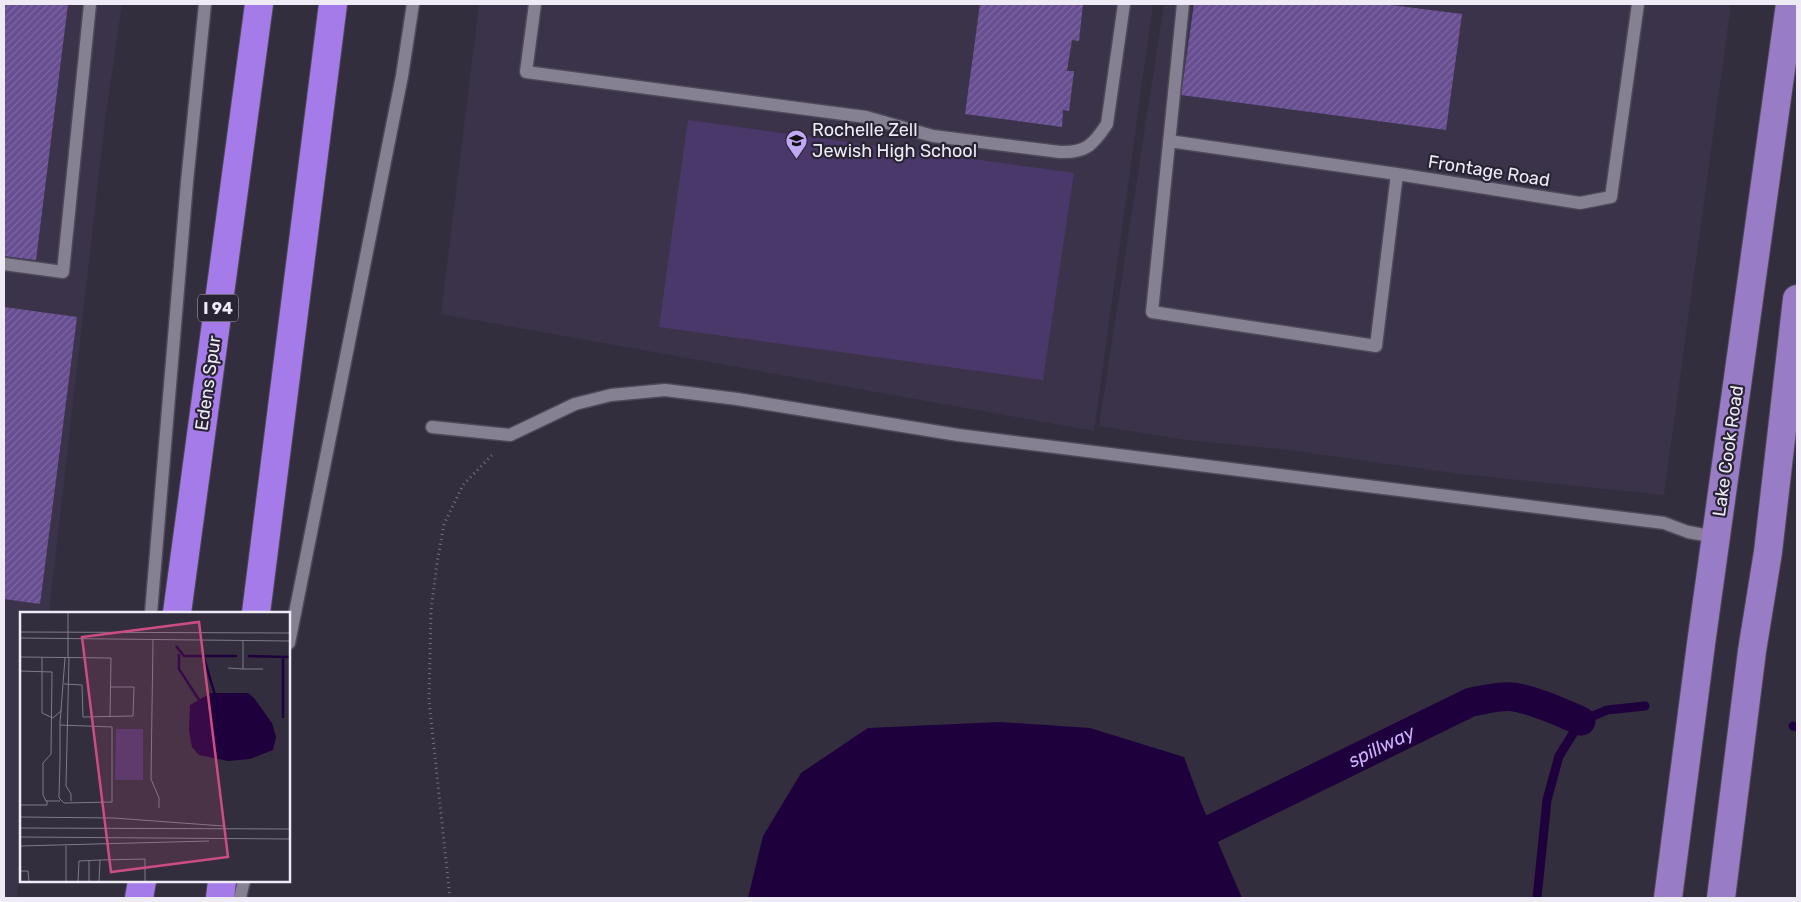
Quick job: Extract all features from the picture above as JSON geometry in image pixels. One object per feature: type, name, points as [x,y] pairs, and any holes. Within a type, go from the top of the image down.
[{"type":"highway","name":"Edens Spur","points":[[177,612],[259,4]]},
{"type":"highway","points":[[256,612],[333,4]]},
{"type":"highway","points":[[139,898],[142,882]]},
{"type":"highway","points":[[220,898],[222,882]]},
{"type":"main road","name":"Lake Cook Road","points":[[1668,898],[1701,644],[1790,4]]},
{"type":"main road","points":[[1721,898],[1752,651],[1768,552],[1797,299]]},
{"type":"lane","points":[[4,264],[63,272],[90,4]]},
{"type":"lane","name":"Edens Spur","points":[[151,612],[186,192],[205,4]]},
{"type":"lane","points":[[290,638],[402,76],[413,4]]},
{"type":"lane","points":[[535,4],[526,72],[866,117],[933,136],[1060,152],[1075,152],[1088,148],[1107,124],[1124,4]]},
{"type":"lane","points":[[1183,4],[1152,312],[1376,346],[1397,174]]},
{"type":"lane","name":"Frontage Road","points":[[1169,141],[1580,202],[1611,197],[1638,4]]},
{"type":"lane","points":[[432,426],[510,435],[576,404],[611,395],[664,390],[737,399],[958,435],[1664,523],[1688,532],[1716,537]]},
{"type":"lane","points":[[128,898],[129,882]]},
{"type":"lane","points":[[240,898],[244,882]]},
{"type":"path","points":[[450,898],[429,700],[431,610],[437,563],[444,524],[463,486],[510,435]]},
{"type":"shaded area","points":[[4,4],[122,4],[105,121],[49,612],[20,612],[20,868],[17,898],[4,898]]},
{"type":"shaded area","name":"Rochelle Zell Jewish High School","points":[[479,4],[1153,4],[1094,431],[441,314]]},
{"type":"shaded area","points":[[1164,4],[1731,4],[1664,495],[1461,474],[1281,449],[1187,440],[1099,426]]},
{"type":"shaded area","points":[[688,120],[1074,173],[1043,380],[659,327]]},
{"type":"shaded area","points":[[999,722],[1090,728],[1184,757],[1201,803],[1242,898],[748,898],[763,836],[801,773],[868,728]]},
{"type":"building","points":[[4,4],[68,4],[36,260],[4,256]]},
{"type":"building","name":"Rochelle Zell Jewish High School","points":[[980,4],[1083,4],[1079,41],[1072,40],[1067,71],[1074,71],[1069,111],[1063,110],[1062,127],[965,114]]},
{"type":"building","points":[[1194,4],[1383,4],[1462,14],[1446,130],[1181,95]]},
{"type":"building","points":[[4,307],[77,317],[40,604],[4,599]]},
{"type":"waterway","name":"spillway","points":[[1189,840],[1471,702],[1498,697],[1514,697],[1540,704],[1581,721]]},
{"type":"waterway","points":[[1537,898],[1547,800],[1559,756],[1581,721],[1607,710],[1645,706]]},
{"type":"waterway","points":[[1793,726],[1797,727]]},
{"type":"place","name":"Rochelle Zell Jewish High School","points":[[796,159]]}]
